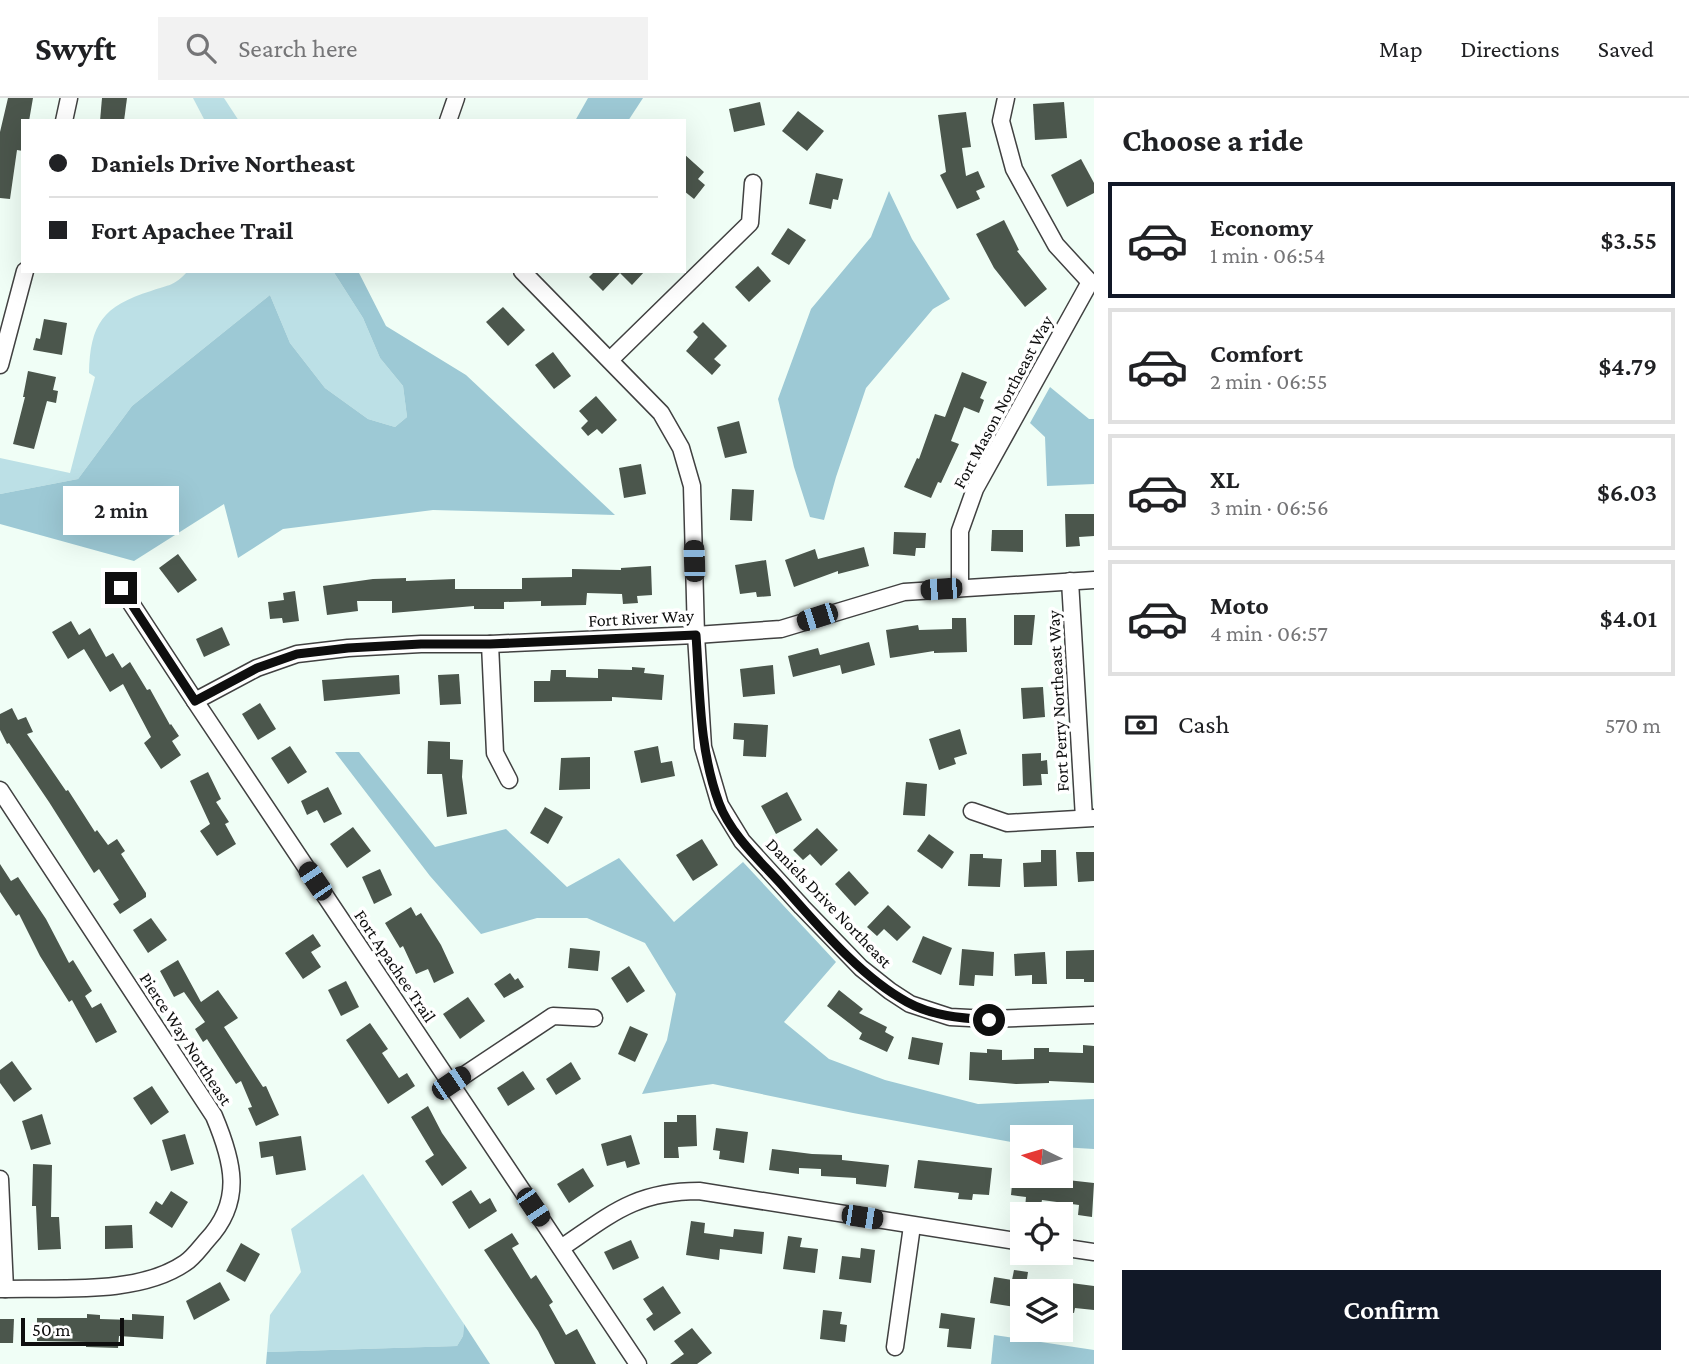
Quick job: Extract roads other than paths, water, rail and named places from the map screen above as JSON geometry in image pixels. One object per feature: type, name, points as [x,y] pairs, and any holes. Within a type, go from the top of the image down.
[{"type":"street","points":[[64,119],[69,98]]},
{"type":"street","points":[[1006,98],[1001,121],[1014,169],[1056,245],[1092,282]]},
{"type":"street","points":[[448,119],[449,100]]},
{"type":"street","points":[[610,360],[750,223],[753,183]]},
{"type":"street","points":[[0,365],[6,320],[24,273]]},
{"type":"street","name":"Daniels Drive Northeast","points":[[524,273],[661,414],[681,449],[692,486],[696,635],[703,747],[720,805],[742,841],[861,968],[890,992],[910,1004],[950,1017],[989,1020],[1094,1015]]},
{"type":"street","name":"Fort Mason Northeast Way","points":[[960,587],[960,531],[975,489],[1092,282]]},
{"type":"street","name":"Fort River Way","points":[[195,701],[257,668],[297,654],[421,644],[490,644],[781,629],[904,592],[1094,580]]},
{"type":"street","name":"Fort Perry Northeast Way","points":[[1070,581],[1089,818]]},
{"type":"street","name":"Fort Apachee Trail","points":[[121,588],[638,1364]]},
{"type":"street","points":[[490,644],[495,753],[509,780]]},
{"type":"street","name":"Pierce Way Northeast","points":[[0,790],[214,1116],[228,1150],[233,1183],[225,1216],[211,1236],[186,1262],[159,1277],[113,1286],[3,1289]]},
{"type":"street","points":[[972,811],[1007,823],[1089,818]]},
{"type":"street","points":[[451,1083],[553,1016],[594,1017]]},
{"type":"street","points":[[0,1179],[3,1289]]},
{"type":"street","points":[[561,1248],[623,1206],[655,1194],[675,1191],[699,1191],[1010,1240]]},
{"type":"street","points":[[895,1347],[912,1226]]},
{"type":"street","points":[[1073,1249],[1094,1252]]}]
